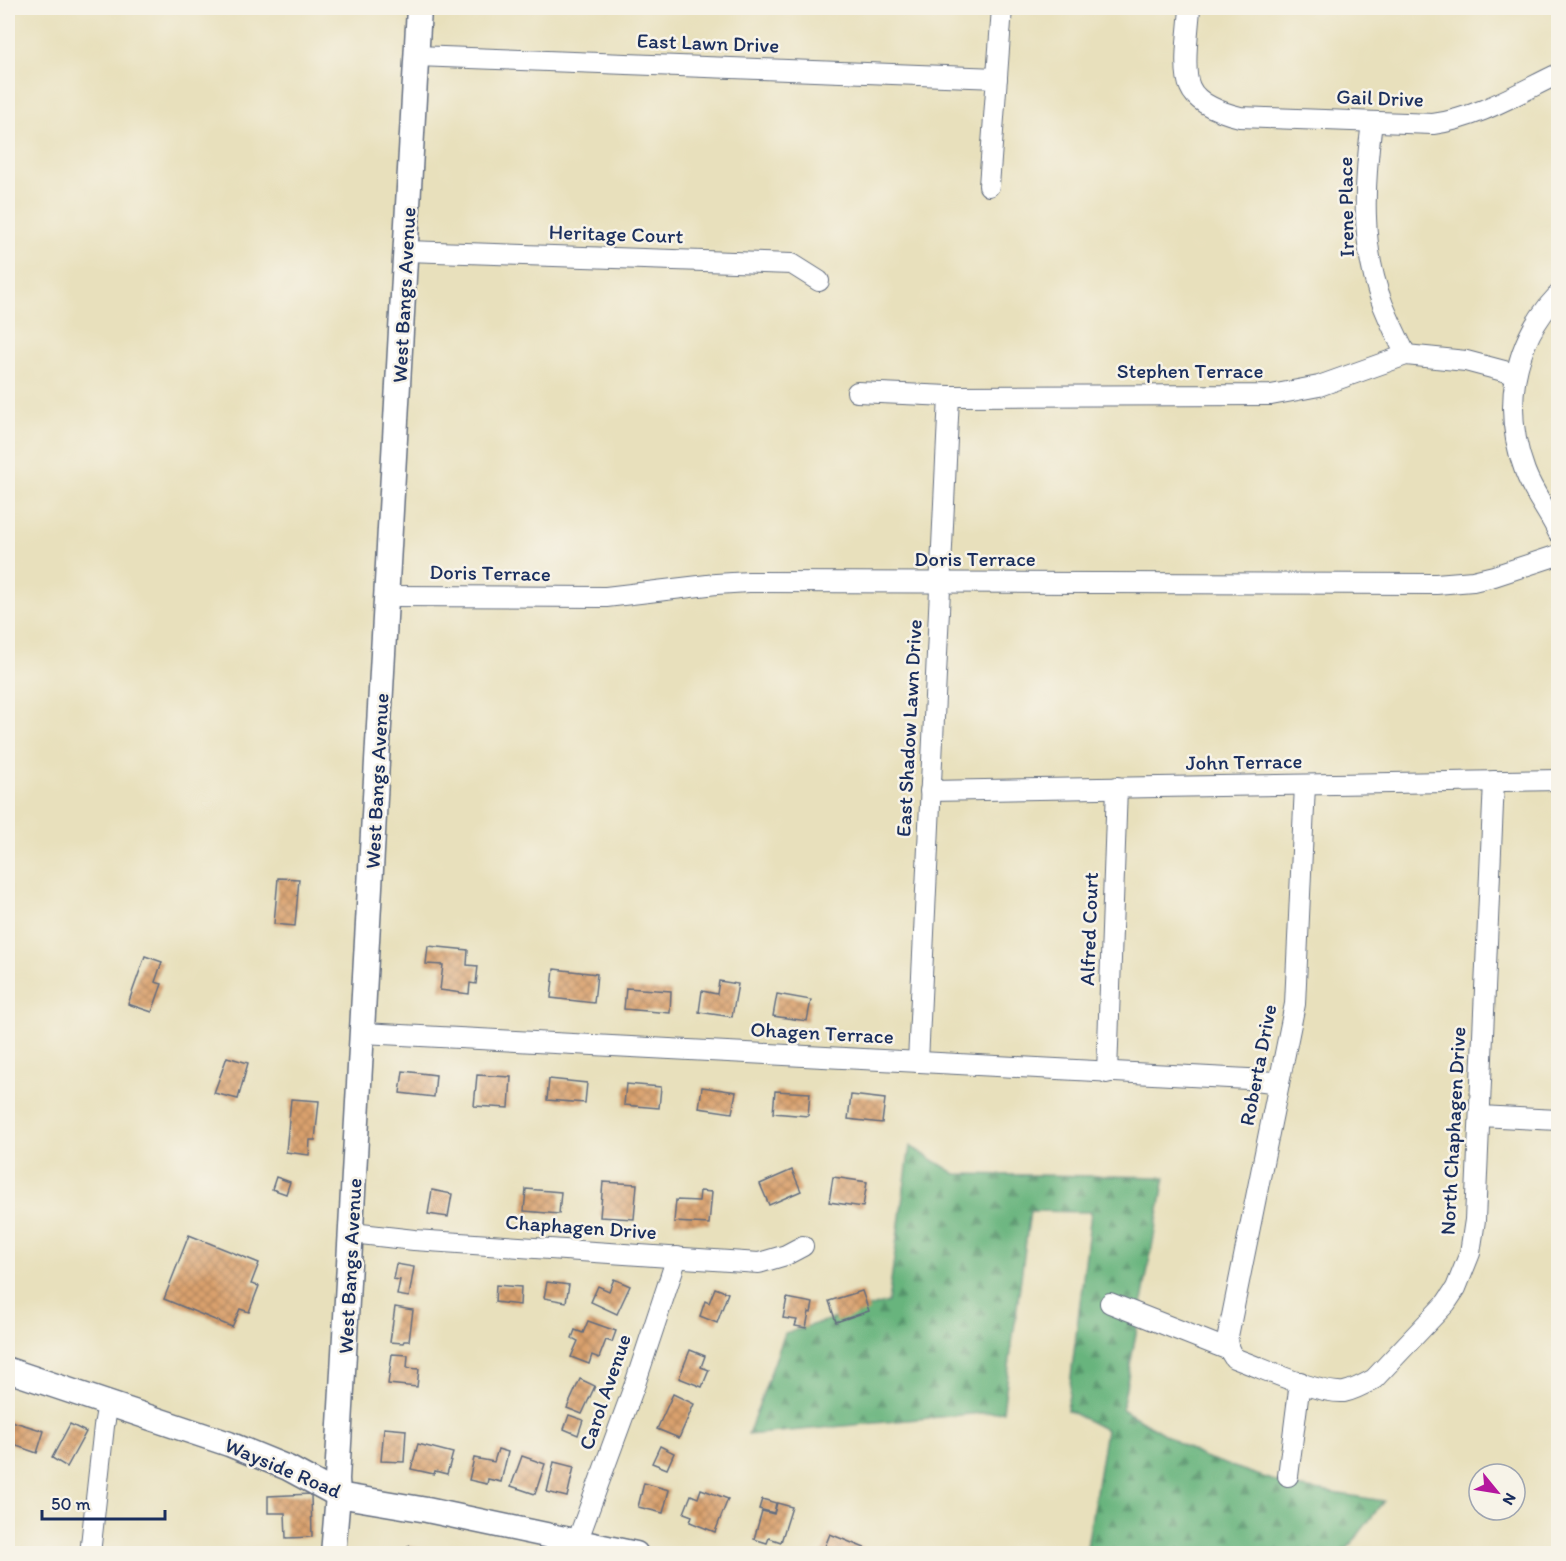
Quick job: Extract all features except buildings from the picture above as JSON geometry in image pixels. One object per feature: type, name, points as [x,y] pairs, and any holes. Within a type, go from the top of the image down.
[{"type":"street","name":"West Bangs Avenue","points":[[333,1554],[419,8]]},
{"type":"street","points":[[989,186],[1002,8]]},
{"type":"street","name":"Gail Drive","points":[[1190,8],[1187,67],[1189,86],[1196,95],[1215,108],[1240,117],[1433,124],[1470,116],[1558,74]]},
{"type":"street","name":"East Lawn Drive","points":[[416,56],[997,78]]},
{"type":"street","name":"Irene Place","points":[[1372,122],[1366,188],[1370,257],[1382,304],[1406,355]]},
{"type":"street","name":"Heritage Court","points":[[406,251],[792,264],[819,281]]},
{"type":"street","points":[[1558,295],[1544,312],[1528,339],[1515,374],[1513,406],[1521,458],[1533,488],[1558,532]]},
{"type":"street","name":"Stephen Terrace","points":[[857,392],[949,396],[1271,395],[1319,386],[1406,355],[1466,361],[1515,374]]},
{"type":"street","name":"East Shadow Lawn Drive","points":[[918,1062],[949,396]]},
{"type":"street","name":"Doris Terrace","points":[[388,596],[606,597],[749,582],[1436,584],[1473,581],[1558,555]]},
{"type":"street","name":"John Terrace","points":[[930,791],[1558,780]]},
{"type":"street","name":"North Chaphagen Drive","points":[[1110,1303],[1229,1350],[1234,1358],[1329,1391],[1345,1392],[1374,1379],[1451,1296],[1465,1270],[1470,1254],[1474,1220],[1494,781]]},
{"type":"street","name":"Roberta Drive","points":[[1229,1350],[1227,1341],[1295,1004],[1298,980],[1305,785]]},
{"type":"street","name":"Alfred Court","points":[[1107,1072],[1117,787]]},
{"type":"street","name":"Ohagen Terrace","points":[[363,1033],[1279,1083]]},
{"type":"street","points":[[1479,1116],[1558,1120]]},
{"type":"street","name":"Chaphagen Drive","points":[[352,1233],[414,1240],[766,1262],[803,1246]]},
{"type":"street","name":"Carol Avenue","points":[[577,1542],[677,1257]]},
{"type":"street","name":"Wayside Road","points":[[8,1370],[229,1444],[288,1468],[338,1495],[427,1510],[636,1554]]},
{"type":"street","points":[[1288,1476],[1300,1382]]},
{"type":"street","points":[[90,1554],[108,1404]]},
{"type":"green space","points":[[910,1146],[956,1174],[1165,1177],[1122,1409],[1201,1456],[1290,1486],[1384,1501],[1344,1553],[1086,1553],[1106,1430],[1067,1410],[1091,1212],[1030,1211],[1003,1411],[748,1435],[785,1333],[888,1302]]}]
